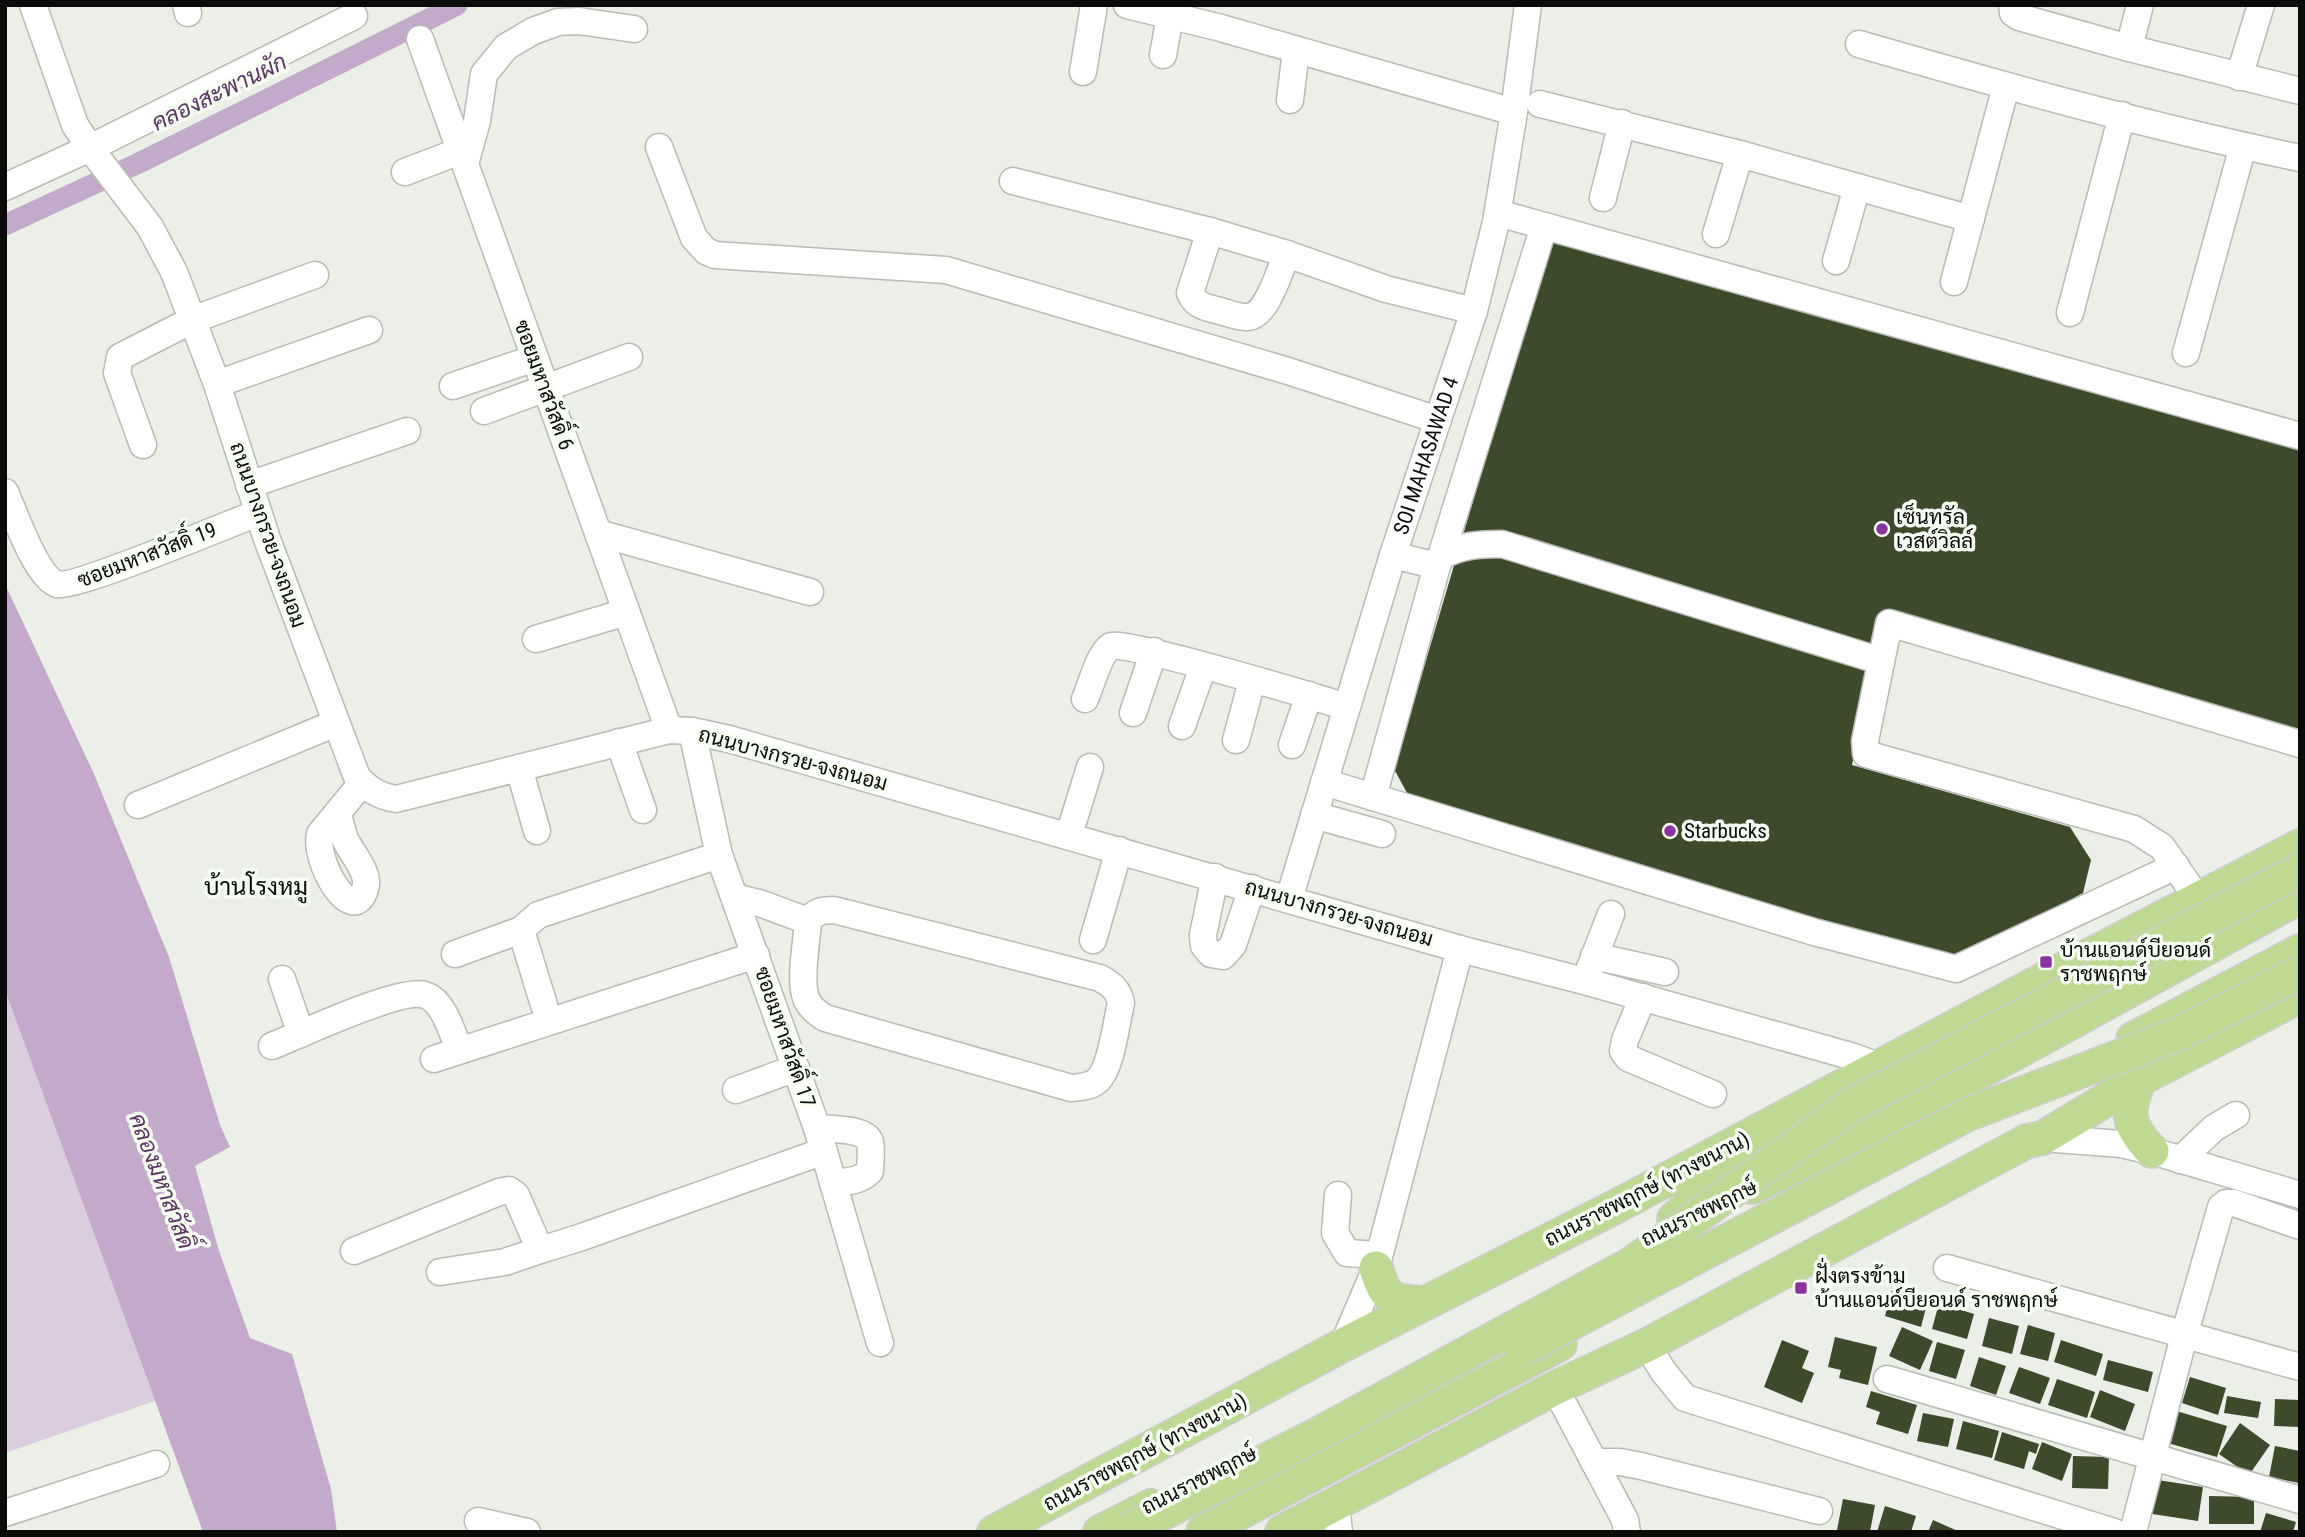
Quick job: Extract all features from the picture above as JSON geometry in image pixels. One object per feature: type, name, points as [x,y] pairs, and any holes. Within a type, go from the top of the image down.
[{"type":"main road","name":"ถนนราชพฤกษ์ (ทางขนาน)","points":[[994,1532],[1343,1345],[1613,1208],[2300,846]]},
{"type":"main road","points":[[1126,1532],[1322,1432],[1631,1264],[1852,1105],[2300,870]]},
{"type":"main road","name":"ถนนราชพฤกษ์","points":[[1100,1532],[1365,1393],[1661,1230],[1831,1150],[2300,897]]},
{"type":"main road","points":[[1203,1532],[2300,951]]},
{"type":"main road","points":[[1177,1532],[1966,1115],[2181,1034],[2300,972]]},
{"type":"main road","points":[[1282,1532],[1338,1518],[1555,1388],[1647,1345],[2027,1141],[2043,1138],[2140,1079],[2300,996]]},
{"type":"main road","points":[[2008,1106],[2204,1046]]},
{"type":"main road","points":[[2140,1079],[2130,1103],[2130,1115],[2141,1140],[2166,1155]]},
{"type":"main road","points":[[1661,1230],[1787,1116]]},
{"type":"main road","points":[[1377,1262],[1382,1289],[1397,1301],[1425,1303]]},
{"type":"street","name":"ถนนบางกรวย-จงถนอม","points":[[33,5],[71,114],[90,148],[139,210],[174,272],[217,384],[258,513],[357,778],[382,796],[396,799],[680,730],[729,739],[1460,949],[1643,997],[1880,1067]]},
{"type":"street","points":[[1083,72],[1094,5]]},
{"type":"street","points":[[1127,5],[1514,112]]},
{"type":"street","name":"SOI MAHASAWAD 4","points":[[1289,899],[1393,555],[1474,311],[1498,213],[1528,5]]},
{"type":"street","points":[[2129,48],[2140,5]]},
{"type":"street","points":[[2239,76],[2261,5]]},
{"type":"street","points":[[2015,11],[2129,48],[2300,91]]},
{"type":"street","points":[[5,187],[90,148],[354,16]]},
{"type":"street","points":[[1163,55],[1170,16]]},
{"type":"street","points":[[405,172],[462,157],[477,121],[484,74],[506,47],[558,22],[579,21],[634,29]]},
{"type":"street","name":"ซอยมหาสวัสดิ์ 6","points":[[420,40],[626,612],[680,730]]},
{"type":"street","points":[[1859,44],[2006,86],[2300,158]]},
{"type":"street","points":[[1290,100],[1296,50]]},
{"type":"street","points":[[1954,282],[2006,86]]},
{"type":"street","points":[[1540,104],[1740,154],[1971,219]]},
{"type":"street","points":[[2070,313],[2122,115]]},
{"type":"street","points":[[1603,198],[1622,123]]},
{"type":"street","points":[[2186,353],[2243,146]]},
{"type":"street","points":[[659,147],[694,238],[706,251],[715,255],[946,270],[1288,371],[1438,421]]},
{"type":"street","points":[[1716,234],[1740,154]]},
{"type":"street","points":[[1013,181],[1210,231],[1287,254],[1386,289],[1474,311]]},
{"type":"street","points":[[1836,261],[1857,187]]},
{"type":"street","points":[[1498,213],[2300,436]]},
{"type":"street","points":[[1373,797],[1439,561],[1544,226]]},
{"type":"street","points":[[1210,231],[1191,293],[1193,299],[1202,306],[1249,317],[1256,314],[1265,305],[1287,254]]},
{"type":"street","points":[[143,445],[117,373],[120,357],[192,320],[315,275]]},
{"type":"street","points":[[217,384],[369,330]]},
{"type":"street","points":[[484,411],[629,357]]},
{"type":"street","points":[[453,386],[535,358]]},
{"type":"street","points":[[249,485],[407,431]]},
{"type":"street","name":"ซอยมหาสวัสดิ์ 19","points":[[5,492],[35,559],[44,574],[56,584],[68,584],[101,573],[258,513]]},
{"type":"street","points":[[598,533],[810,592]]},
{"type":"street","points":[[1393,555],[1439,561],[1472,544],[1502,544],[1881,661]]},
{"type":"street","points":[[536,639],[626,612]]},
{"type":"street","points":[[2199,899],[2162,846],[2134,829],[1866,754],[1865,741],[1889,623],[2300,744]]},
{"type":"street","points":[[1086,699],[1102,657],[1108,647],[1117,644],[1154,651],[1346,707]]},
{"type":"street","points":[[1133,713],[1154,651]]},
{"type":"street","points":[[1182,726],[1203,667]]},
{"type":"street","points":[[1236,740],[1252,681]]},
{"type":"street","points":[[1292,745],[1309,695]]},
{"type":"street","points":[[138,805],[336,723]]},
{"type":"street","name":"ซอยมหาสวัสดิ์ 17","points":[[680,730],[719,855],[820,1140],[880,1343]]},
{"type":"street","points":[[619,743],[643,810]]},
{"type":"street","points":[[1069,835],[1090,767]]},
{"type":"street","points":[[519,768],[537,831]]},
{"type":"street","points":[[1324,782],[1814,932],[1956,969],[2176,866]]},
{"type":"street","points":[[338,813],[362,783]]},
{"type":"street","points":[[1314,815],[1382,834]]},
{"type":"street","points":[[1093,940],[1119,849]]},
{"type":"street","points":[[455,954],[521,930],[538,915],[719,855]]},
{"type":"street","points":[[1215,877],[1203,934],[1204,946],[1211,954],[1223,956],[1234,945],[1252,888]]},
{"type":"street","points":[[734,897],[808,921]]},
{"type":"street","points":[[822,910],[834,910],[1100,978],[1112,984],[1121,1003],[1106,1069],[1097,1081],[1087,1087],[1071,1088],[825,1018],[813,1010],[806,998],[804,983],[808,921],[822,910]]},
{"type":"street","points":[[1584,981],[1611,914]]},
{"type":"street","points":[[521,930],[544,1005]]},
{"type":"street","points":[[1343,1345],[1377,1262],[1460,949]]},
{"type":"street","points":[[434,1059],[756,955]]},
{"type":"street","points":[[1594,956],[1665,972]]},
{"type":"street","points":[[282,979],[301,1034]]},
{"type":"street","points":[[272,1045],[386,1000],[411,994],[426,995],[436,1003],[448,1022],[459,1049]]},
{"type":"street","points":[[1643,997],[1625,1040],[1623,1051],[1628,1058],[1713,1094]]},
{"type":"street","points":[[736,1090],[796,1068]]},
{"type":"street","points":[[2166,1155],[2236,1115]]},
{"type":"street","points":[[440,1272],[505,1262],[579,1238],[820,1140],[859,1132],[867,1136],[870,1142],[870,1171],[857,1180],[833,1183]]},
{"type":"street","points":[[2043,1138],[2121,1144],[2300,1195]]},
{"type":"street","points":[[354,1251],[509,1190],[516,1195],[540,1250]]},
{"type":"street","points":[[1338,1195],[1335,1233],[1347,1253],[1377,1262]]},
{"type":"street","points":[[2133,1532],[2183,1336],[2221,1208],[2226,1203],[2234,1203],[2300,1226]]},
{"type":"street","points":[[1947,1268],[2300,1367]]},
{"type":"street","points":[[1647,1345],[1663,1371],[1685,1398],[2114,1532]]},
{"type":"street","points":[[1887,1379],[2300,1500]]},
{"type":"street","points":[[1555,1388],[1625,1520],[1627,1532]]},
{"type":"street","points":[[1594,1462],[1620,1462],[1641,1466],[1819,1511]]},
{"type":"street","points":[[5,1513],[156,1465]]},
{"type":"street","points":[[478,1521],[527,1532]]},
{"type":"shaded area","points":[[7,995],[155,1401],[5,1453],[5,996]]},
{"type":"water","name":"คลองมหาสวัสดิ์","points":[[5,584],[94,774],[169,957],[220,1125],[230,1147],[195,1166],[219,1251],[250,1338],[292,1354],[331,1489],[337,1532],[203,1532],[5,990]]},
{"type":"building","name":"เซ็นทรัล เวสต์วิลล์","points":[[1550,240],[2300,450],[2300,731],[1884,609],[1852,765],[2070,827],[2091,860],[2083,893],[1960,960],[1412,802],[1394,769]]},
{"type":"building","points":[[1892,1290],[1928,1300],[1921,1327],[1885,1316]]},
{"type":"building","points":[[1939,1303],[1974,1314],[1967,1339],[1932,1329]]},
{"type":"building","points":[[1989,1318],[2019,1326],[2012,1354],[1982,1346]]},
{"type":"building","points":[[2028,1325],[2055,1333],[2048,1361],[2020,1354]]},
{"type":"building","points":[[1902,1327],[1933,1341],[1920,1370],[1889,1356]]},
{"type":"building","points":[[1835,1337],[1877,1347],[1868,1385],[1839,1378],[1841,1370],[1828,1367]]},
{"type":"building","points":[[1782,1340],[1809,1351],[1802,1368],[1814,1373],[1802,1403],[1764,1387]]},
{"type":"building","points":[[2061,1340],[2103,1354],[2096,1376],[2054,1362]]},
{"type":"building","points":[[1937,1342],[1965,1350],[1956,1379],[1929,1371]]},
{"type":"building","points":[[1979,1357],[2006,1366],[1996,1395],[1970,1386]]},
{"type":"building","points":[[2108,1360],[2153,1372],[2148,1392],[2103,1380]]},
{"type":"building","points":[[2019,1367],[2050,1378],[2040,1404],[2009,1393]]},
{"type":"building","points":[[2190,1377],[2226,1388],[2218,1415],[2182,1403]]},
{"type":"building","points":[[2057,1379],[2095,1392],[2087,1418],[2048,1405]]},
{"type":"building","points":[[2100,1390],[2135,1404],[2125,1431],[2090,1417]]},
{"type":"building","points":[[1871,1391],[1917,1405],[1908,1434],[1876,1424],[1880,1412],[1866,1407]]},
{"type":"building","points":[[2227,1396],[2261,1402],[2258,1418],[2224,1413]]},
{"type":"building","points":[[2275,1399],[2300,1400],[2300,1427],[2274,1426]]},
{"type":"building","points":[[2173,1410],[2227,1426],[2217,1457],[2164,1442]]},
{"type":"building","points":[[1923,1413],[1954,1419],[1948,1447],[1917,1441]]},
{"type":"building","points":[[1963,1421],[1999,1431],[1992,1458],[1956,1449]]},
{"type":"building","points":[[2240,1423],[2270,1445],[2249,1475],[2219,1454]]},
{"type":"building","points":[[2002,1432],[2039,1444],[2036,1454],[2029,1451],[2024,1469],[1994,1460]]},
{"type":"building","points":[[2042,1442],[2072,1454],[2062,1481],[2032,1469]]},
{"type":"building","points":[[2275,1446],[2300,1451],[2299,1483],[2269,1477]]},
{"type":"building","points":[[2073,1456],[2109,1457],[2108,1489],[2072,1488]]},
{"type":"building","points":[[2151,1479],[2203,1487],[2198,1521],[2146,1513]]},
{"type":"building","points":[[2209,1496],[2254,1497],[2254,1524],[2209,1524]]},
{"type":"building","points":[[1843,1499],[1875,1505],[1870,1532],[1837,1530]]},
{"type":"building","points":[[1885,1506],[1916,1516],[1911,1532],[1877,1532]]},
{"type":"building","points":[[2266,1513],[2296,1522],[2293,1532],[2260,1532]]},
{"type":"building","points":[[1933,1520],[1960,1532],[1928,1532]]},
{"type":"waterway","name":"คลองสะพานผัก","points":[[5,225],[139,163],[457,5]]},
{"type":"place","name":"เซ็นทรัล เวสต์วิลล์","points":[[1882,529]]},
{"type":"place","name":"Starbucks","points":[[1670,831]]},
{"type":"place","name":"บ้านแอนด์บียอนด์ ราชพฤกษ์","points":[[2046,962]]},
{"type":"place","name":"ฝั่งตรงข้าม บ้านแอนด์บียอนด์ ราชพฤกษ์","points":[[1801,1288]]},
{"type":"district","name":"บ้านโรงหมู","points":[[256,887]]}]
